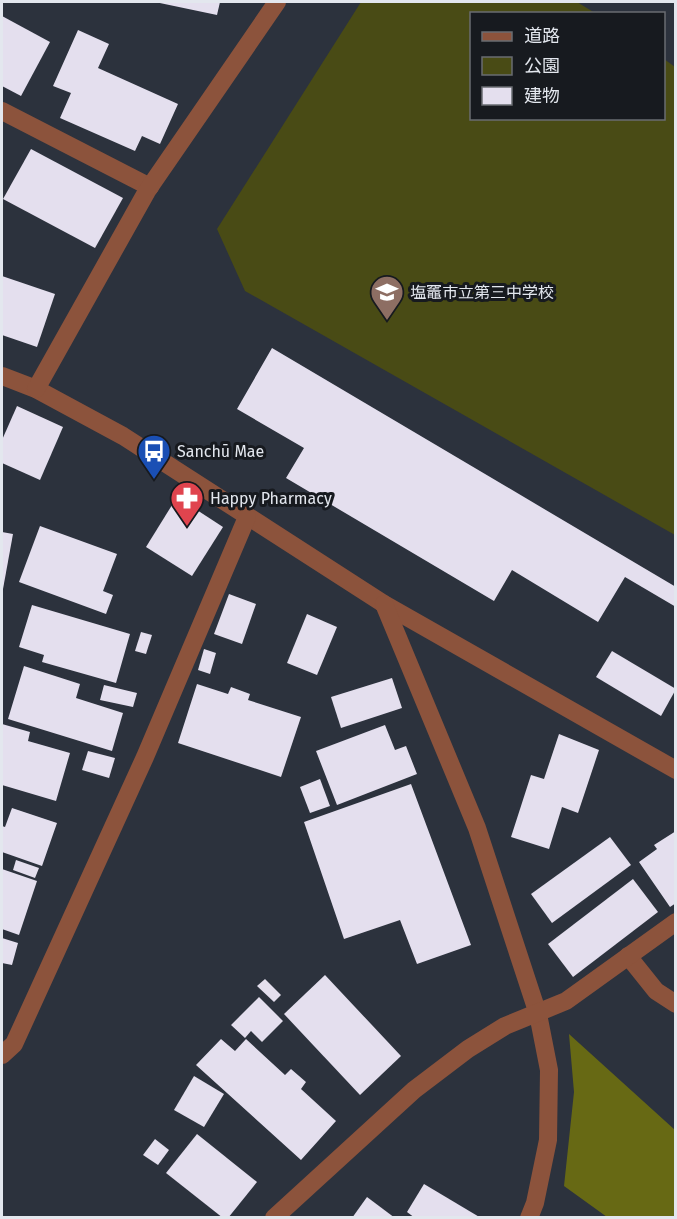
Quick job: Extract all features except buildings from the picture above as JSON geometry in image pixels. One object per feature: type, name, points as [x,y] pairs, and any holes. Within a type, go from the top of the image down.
[{"type":"street","points":[[36,389],[150,187],[277,2]]},
{"type":"street","points":[[2,111],[150,187]]},
{"type":"street","points":[[2,376],[36,389],[123,436],[384,604],[675,770]]},
{"type":"street","points":[[2,1055],[14,1044],[145,757],[248,517]]},
{"type":"street","points":[[384,604],[477,828],[538,1014],[549,1070],[548,1140],[535,1203],[529,1218]]},
{"type":"street","points":[[274,1218],[414,1090],[468,1049],[505,1026],[566,1001],[675,922]]},
{"type":"street","points":[[628,956],[656,991],[675,1004]]},
{"type":"green space","points":[[361,2],[577,2],[593,12],[470,12],[470,120],[665,120],[665,60],[675,67],[675,535],[245,291],[217,229]]},
{"type":"shaded area","points":[[569,1034],[675,1130],[675,1217],[607,1217],[564,1186],[574,1092]]},
{"type":"place","name":"塩竈市立第三中学校","points":[[387,321]]},
{"type":"place","name":"Sanchū Mae","points":[[154,480]]},
{"type":"place","name":"Happy Pharmacy","points":[[187,527]]}]
